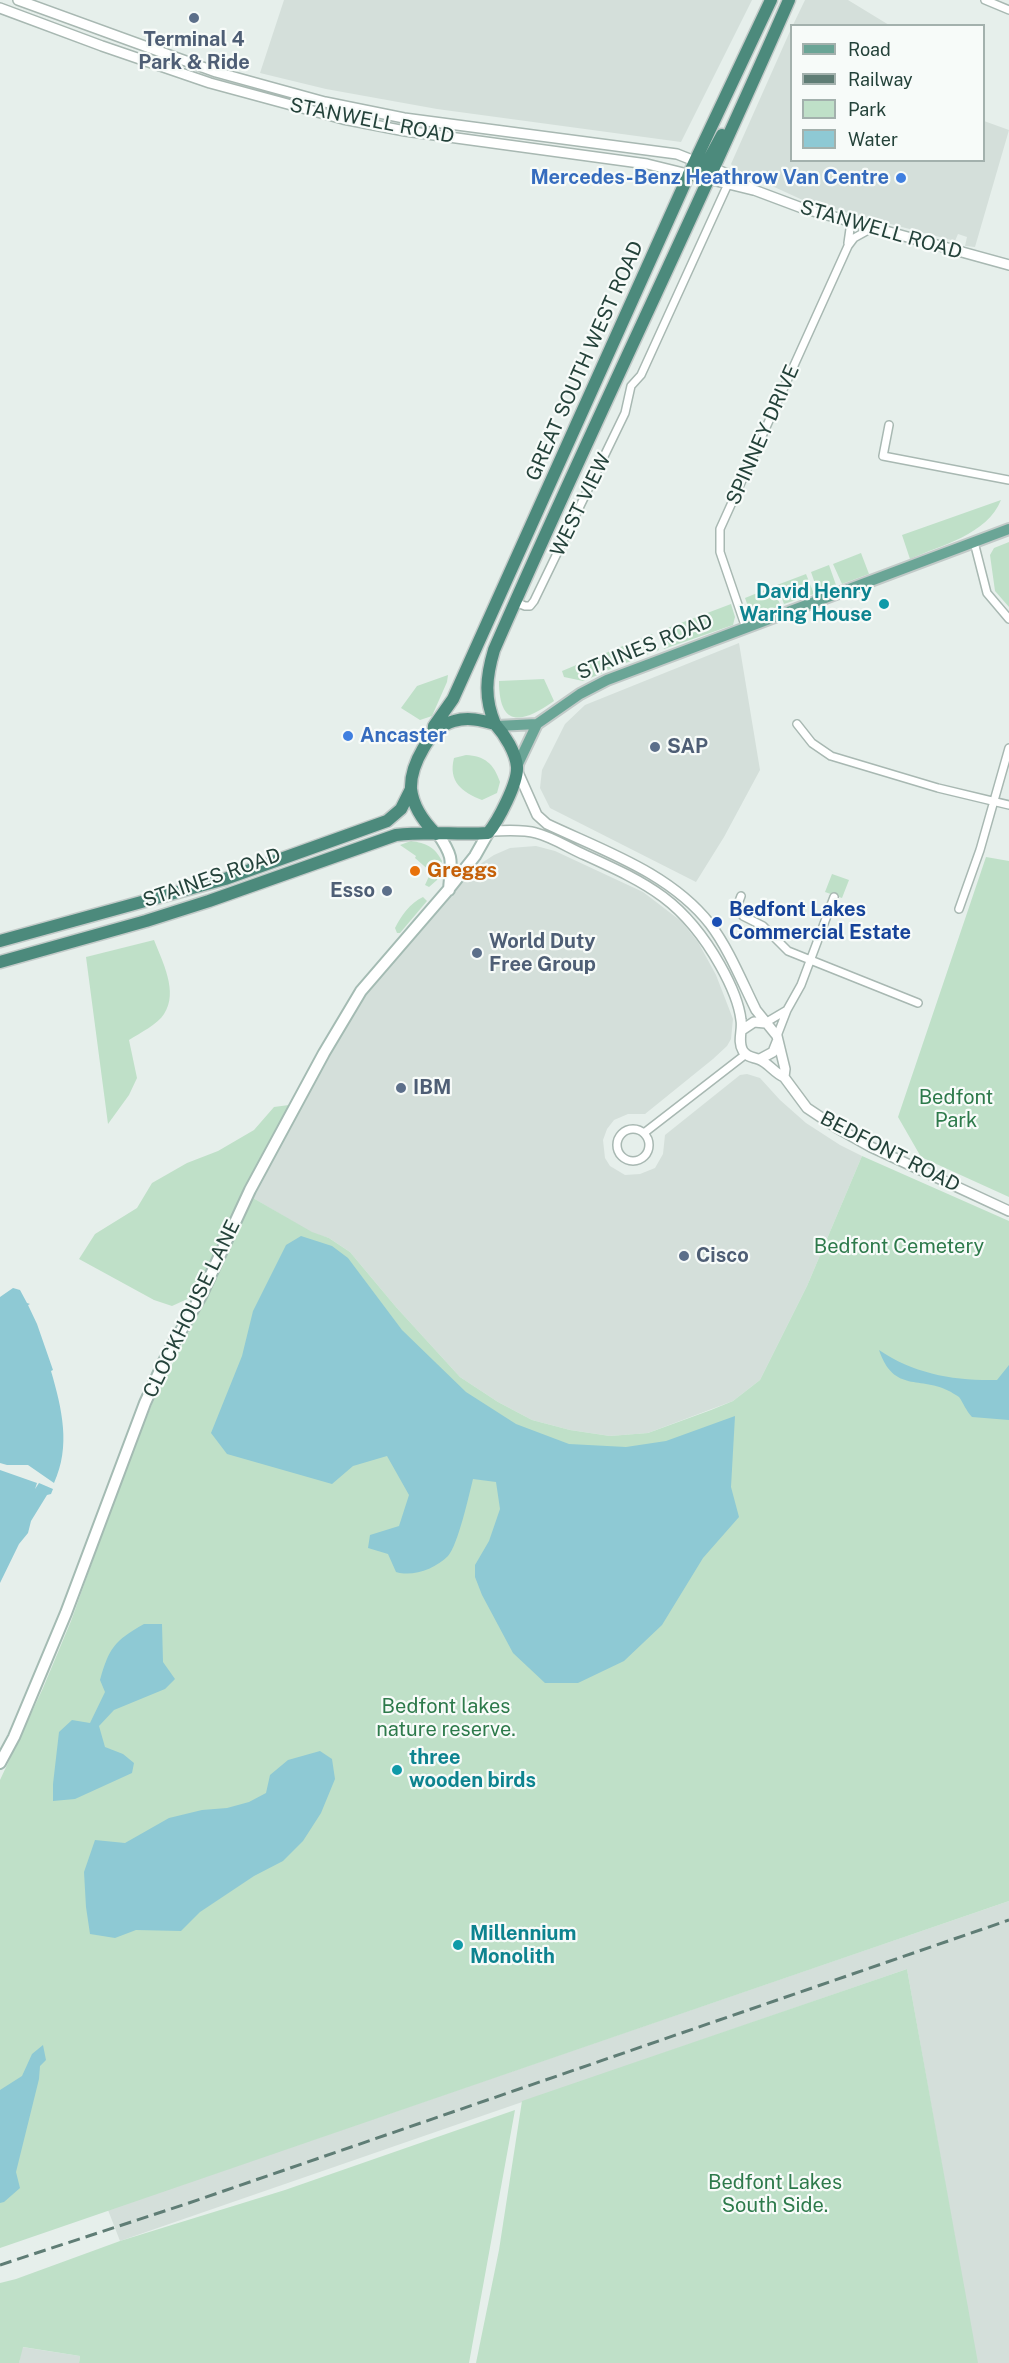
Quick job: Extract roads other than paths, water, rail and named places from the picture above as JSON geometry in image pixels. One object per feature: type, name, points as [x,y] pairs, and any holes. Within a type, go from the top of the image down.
[{"type":"highway","name":"GREAT SOUTH WEST ROAD","points":[[496,725],[488,705],[486,689],[488,670],[494,650],[659,284],[771,0]]},
{"type":"highway","name":"GREAT SOUTH WEST ROAD","points":[[433,735],[434,726],[453,699],[703,171],[753,83],[789,0]]},
{"type":"highway","points":[[471,719],[496,725],[511,748],[517,768],[507,798],[489,832],[437,834],[418,812],[411,788],[416,767],[433,735],[455,720],[471,719]]},
{"type":"highway","name":"STAINES ROAD","points":[[0,941],[225,879],[387,821],[401,809],[411,788]]},
{"type":"highway","name":"STAINES ROAD","points":[[0,962],[199,904],[396,834],[437,834]]},
{"type":"main road","name":"STAINES ROAD","points":[[517,768],[537,724],[580,694],[607,680],[1009,529]]},
{"type":"main road","points":[[496,725],[537,724]]},
{"type":"main road","name":"CLOCKHOUSE LANE","points":[[0,1763],[14,1737],[66,1613],[145,1403],[167,1355],[201,1296],[250,1190],[324,1053],[361,991],[448,890],[475,856],[489,832]]},
{"type":"main road","points":[[437,834],[447,844],[450,853],[448,890]]},
{"type":"street","name":"STANWELL ROAD","points":[[18,0],[216,72],[325,102],[404,118],[677,154],[728,184],[754,190],[802,208],[1009,265]]},
{"type":"street","points":[[985,0],[1009,10]]},
{"type":"street","name":"STANWELL ROAD","points":[[0,8],[210,83],[343,119],[416,133],[703,171],[744,183],[754,190]]},
{"type":"street","name":"WEST VIEW","points":[[514,602],[530,606],[534,601],[625,413],[631,386],[641,375],[728,184]]},
{"type":"street","name":"SPINNEY DRIVE","points":[[848,246],[851,222]]},
{"type":"street","name":"SPINNEY DRIVE","points":[[746,628],[720,552],[720,529],[848,246],[854,238],[872,228]]},
{"type":"street","points":[[617,379],[631,386]]},
{"type":"street","points":[[889,425],[882,456],[1009,480]]},
{"type":"street","points":[[974,542],[987,593],[1009,619]]},
{"type":"street","points":[[797,724],[812,743],[831,756],[1009,805]]},
{"type":"street","points":[[959,909],[977,860],[1009,748]]},
{"type":"street","name":"BEDFONT ROAD","points":[[517,768],[533,807],[547,824],[638,867],[683,895],[711,925],[756,1010],[765,1023],[772,1028],[777,1039],[784,1077]]},
{"type":"street","points":[[489,832],[535,832],[638,879],[663,895],[698,929],[721,966],[738,1005],[742,1030],[740,1044],[746,1054],[644,1133]]},
{"type":"street","points":[[741,896],[738,904],[743,916],[763,926],[788,951],[918,1004]]},
{"type":"street","points":[[760,1059],[773,1052],[787,1010],[801,985],[834,897]]},
{"type":"street","points":[[742,1030],[754,1022],[765,1023],[787,1010]]},
{"type":"street","name":"BEDFONT ROAD","points":[[746,1054],[760,1059],[775,1074],[784,1077],[807,1108],[837,1128],[871,1147],[1009,1211]]},
{"type":"street","points":[[634,1129],[644,1133],[649,1145],[644,1158],[635,1161],[623,1158],[617,1150],[623,1132],[634,1129]]},
{"type":"water","points":[[301,1236],[332,1246],[348,1258],[402,1330],[466,1392],[516,1424],[569,1444],[626,1447],[666,1441],[735,1416],[731,1487],[739,1517],[703,1558],[662,1625],[624,1661],[578,1683],[545,1683],[513,1653],[475,1577],[475,1565],[489,1541],[500,1509],[496,1482],[473,1479],[459,1531],[448,1556],[437,1565],[424,1571],[396,1572],[388,1554],[368,1548],[370,1535],[399,1526],[409,1495],[387,1456],[353,1466],[332,1484],[227,1454],[211,1433],[242,1356],[253,1311],[286,1245]]},
{"type":"water","points":[[13,1288],[20,1290],[27,1303],[30,1304],[28,1305],[53,1370],[51,1371],[63,1427],[62,1455],[54,1483],[28,1465],[0,1463],[0,1297]]},
{"type":"water","points":[[879,1350],[906,1365],[921,1370],[966,1379],[997,1380],[1009,1365],[1009,1420],[972,1417],[959,1397],[951,1392],[929,1384],[909,1381],[892,1373]]},
{"type":"water","points":[[0,1470],[37,1483],[35,1489],[39,1483],[53,1489],[31,1521],[28,1533],[19,1544],[0,1583]]},
{"type":"water","points":[[144,1624],[162,1624],[163,1662],[175,1679],[165,1689],[114,1710],[99,1726],[105,1747],[123,1754],[134,1763],[132,1773],[75,1799],[53,1801],[59,1732],[72,1720],[90,1723],[105,1692],[100,1680],[106,1660],[119,1641]]},
{"type":"water","points":[[320,1751],[332,1759],[335,1779],[321,1813],[303,1841],[283,1861],[254,1876],[200,1912],[181,1931],[136,1930],[115,1938],[90,1934],[84,1872],[95,1840],[125,1843],[169,1818],[249,1802],[266,1793],[270,1775],[288,1760]]},
{"type":"water","points":[[43,2045],[46,2060],[40,2066],[39,2079],[16,2172],[20,2188],[0,2203],[0,2090],[22,2076],[32,2054]]},
{"type":"railway","points":[[0,2265],[186,2204],[1009,1920]]},
{"type":"place","name":"Terminal 4 Park & Ride","points":[[194,18]]},
{"type":"place","name":"Mercedes-Benz Heathrow Van Centre","points":[[901,178]]},
{"type":"place","name":"David Henry Waring House","points":[[884,604]]},
{"type":"place","name":"Ancaster","points":[[348,736]]},
{"type":"place","name":"SAP","points":[[655,747]]},
{"type":"place","name":"Greggs","points":[[415,871]]},
{"type":"place","name":"Esso","points":[[387,891]]},
{"type":"place","name":"Bedfont Lakes Commercial Estate","points":[[717,922]]},
{"type":"place","name":"World Duty Free Group","points":[[477,953]]},
{"type":"place","name":"IBM","points":[[401,1088]]},
{"type":"place","name":"Cisco","points":[[684,1256]]},
{"type":"place","name":"three wooden birds","points":[[397,1770]]},
{"type":"place","name":"Millennium Monolith","points":[[458,1945]]},
{"type":"park label","name":"Bedfont Park","points":[[956,1110]]},
{"type":"park label","name":"Bedfont Cemetery","points":[[899,1247]]},
{"type":"park label","name":"Bedfont lakes nature reserve.","points":[[446,1718]]},
{"type":"park label","name":"Bedfont Lakes South Side.","points":[[775,2194]]}]
